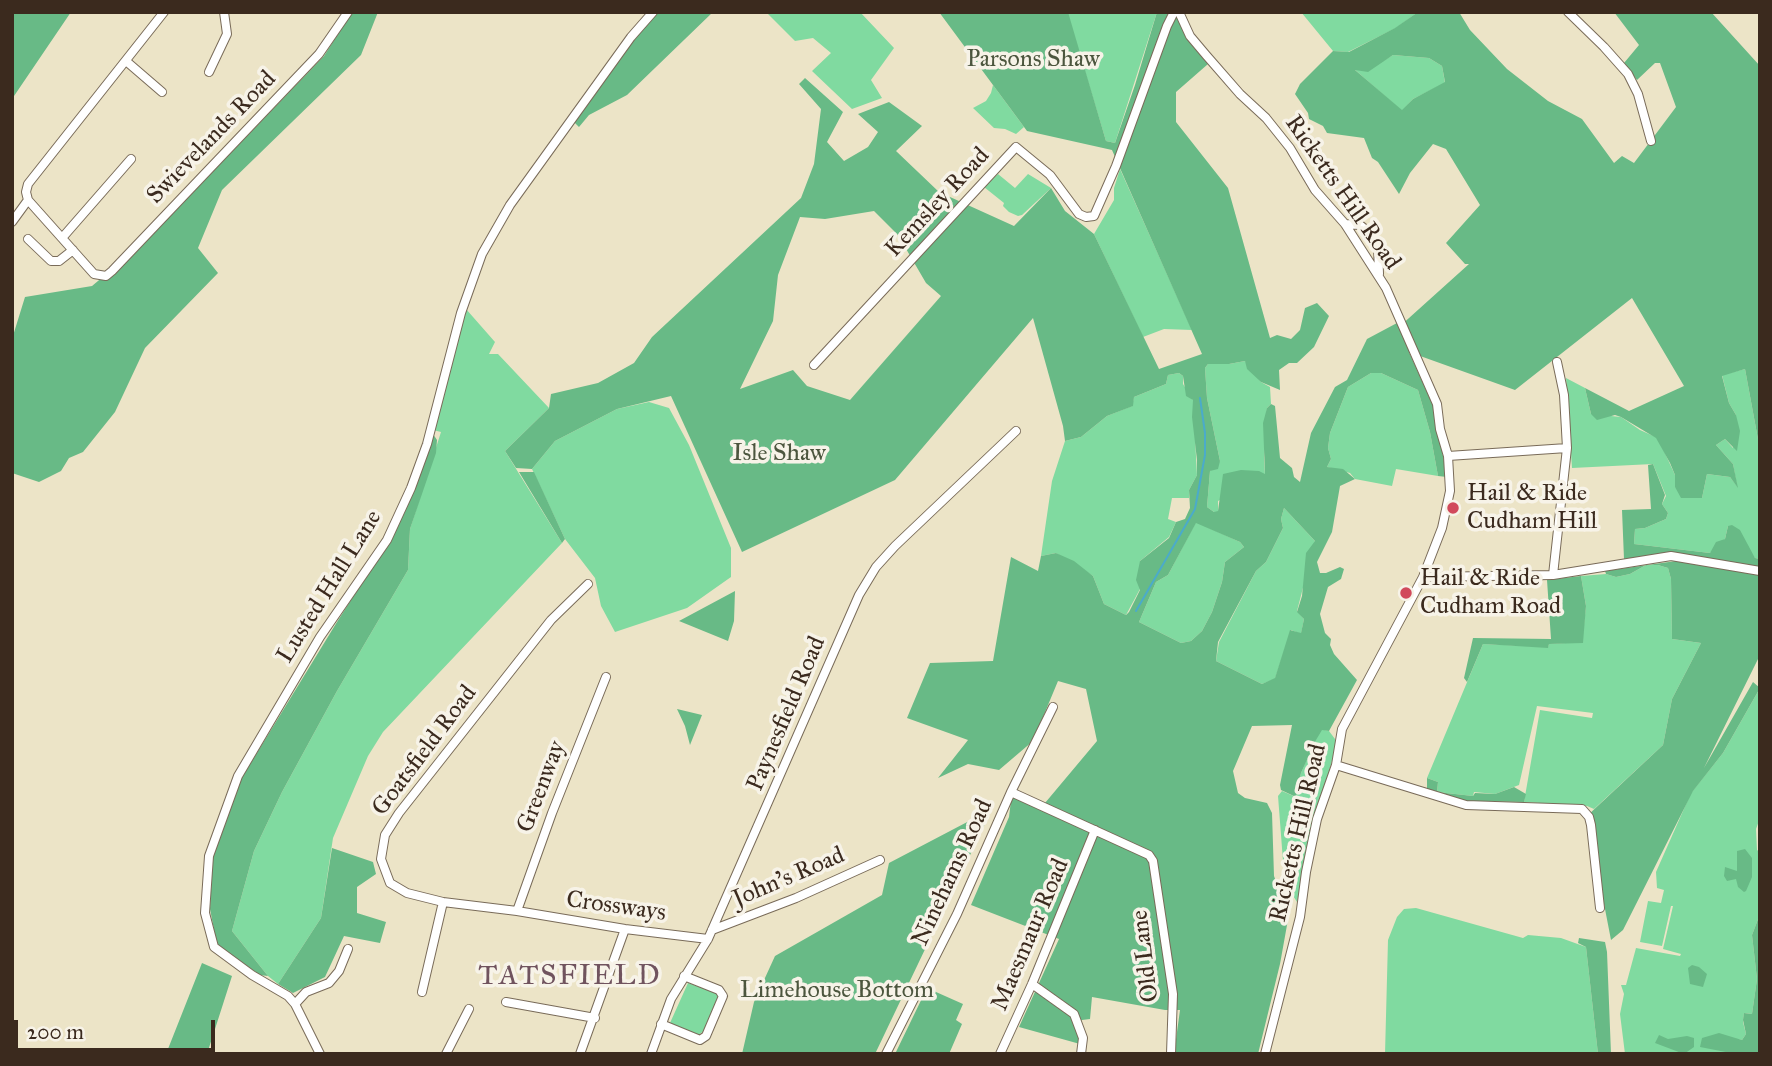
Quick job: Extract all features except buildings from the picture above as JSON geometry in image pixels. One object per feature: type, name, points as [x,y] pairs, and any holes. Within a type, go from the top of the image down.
[{"type":"street","points":[[12,222],[27,196],[32,177],[164,12]]},
{"type":"street","points":[[209,72],[227,34],[224,12]]},
{"type":"street","name":"Swievelands Road","points":[[73,250],[94,274],[106,276],[112,271],[319,54],[348,12]]},
{"type":"street","name":"Lusted Hall Lane","points":[[320,1054],[295,1004],[288,996],[252,975],[214,947],[205,913],[209,856],[238,776],[320,637],[387,540],[427,444],[461,313],[482,254],[510,205],[653,12]]},
{"type":"street","name":"Kemsley Road","points":[[814,365],[1016,147],[1050,175],[1079,214],[1094,216],[1116,166],[1167,26],[1177,12]]},
{"type":"street","name":"Ricketts Hill Road","points":[[1177,12],[1191,36],[1290,148],[1315,190],[1345,224],[1379,277],[1437,404],[1440,429],[1448,456],[1450,491],[1442,527],[1423,577],[1342,729],[1336,765],[1317,819],[1300,917],[1265,1054]]},
{"type":"street","points":[[1568,12],[1628,74],[1638,94],[1651,141]]},
{"type":"street","points":[[126,61],[162,92]]},
{"type":"street","points":[[62,238],[131,159]]},
{"type":"street","points":[[27,196],[73,250],[59,261],[51,261],[28,239]]},
{"type":"street","points":[[1345,224],[1360,225],[1370,233],[1378,247],[1379,277]]},
{"type":"street","points":[[1553,575],[1567,448],[1564,395],[1557,362]]},
{"type":"street","name":"Paynesfield Road","points":[[651,1054],[661,1024],[684,976],[710,934],[859,595],[876,568],[1016,431]]},
{"type":"street","points":[[1448,456],[1567,448]]},
{"type":"street","points":[[1423,577],[1553,575],[1671,556],[1760,571]]},
{"type":"street","name":"Goatsfield Road","points":[[517,911],[407,893],[390,883],[381,859],[385,835],[399,813],[551,620],[588,584]]},
{"type":"street","name":"Greenway","points":[[517,911],[552,813],[606,677]]},
{"type":"street","name":"Ninehams Road","points":[[886,1054],[957,914],[1053,706]]},
{"type":"street","points":[[1336,765],[1466,805],[1582,809],[1589,817],[1591,825],[1600,908]]},
{"type":"street","points":[[1011,792],[1096,831]]},
{"type":"street","name":"Old Lane","points":[[1096,831],[1149,855],[1153,861],[1173,994],[1171,1054]]},
{"type":"street","name":"Maesmaur Road","points":[[1000,1054],[1096,831]]},
{"type":"street","name":"John's Road","points":[[710,934],[880,860]]},
{"type":"street","points":[[422,992],[443,901]]},
{"type":"street","name":"Crossways","points":[[517,911],[625,929],[710,934]]},
{"type":"street","points":[[580,1054],[625,929]]},
{"type":"street","points":[[295,1004],[306,992],[323,987],[333,979],[348,949]]},
{"type":"street","points":[[661,1024],[700,1040],[706,1036],[723,996],[719,990],[684,976]]},
{"type":"street","points":[[1032,984],[1074,1014],[1083,1038],[1082,1054]]},
{"type":"street","points":[[506,1002],[594,1018]]},
{"type":"street","points":[[446,1054],[469,1009]]},
{"type":"green space","points":[[12,12],[71,12],[12,99]]},
{"type":"green space","points":[[352,12],[378,12],[361,55],[222,190],[198,248],[218,273],[145,348],[115,412],[83,452],[69,458],[61,471],[39,482],[12,473],[12,339],[25,297],[92,286],[147,240],[324,56]]},
{"type":"green space","points":[[658,12],[713,12],[627,95],[589,115],[579,127],[574,122],[631,40]]},
{"type":"green space","points":[[766,12],[860,12],[894,48],[871,80],[882,98],[852,109],[812,71],[831,53],[813,38],[795,41]]},
{"type":"green space","points":[[939,12],[1068,12],[1106,141],[1115,143],[1157,12],[1178,12],[1186,38],[1208,64],[1176,92],[1176,122],[1228,188],[1270,338],[1277,335],[1291,339],[1300,330],[1305,308],[1317,303],[1329,316],[1314,347],[1297,363],[1289,363],[1279,370],[1280,390],[1261,382],[1247,369],[1245,361],[1208,364],[1205,368],[1207,398],[1220,461],[1218,469],[1210,471],[1207,507],[1214,512],[1218,511],[1223,474],[1241,470],[1265,474],[1263,423],[1267,408],[1271,404],[1275,406],[1280,458],[1292,468],[1294,477],[1300,482],[1311,433],[1335,387],[1347,380],[1367,339],[1397,323],[1399,327],[1469,264],[1465,264],[1446,243],[1480,205],[1446,149],[1433,144],[1410,173],[1399,194],[1378,162],[1372,158],[1364,138],[1327,133],[1323,126],[1309,119],[1295,94],[1300,84],[1333,51],[1349,52],[1395,28],[1418,12],[1459,12],[1470,30],[1507,69],[1548,101],[1582,119],[1614,163],[1622,156],[1634,163],[1676,107],[1660,63],[1655,63],[1637,80],[1624,63],[1639,45],[1614,12],[1711,12],[1760,66],[1760,450],[1745,369],[1722,376],[1740,431],[1737,451],[1725,439],[1716,445],[1733,464],[1738,488],[1730,477],[1707,474],[1702,498],[1681,498],[1675,487],[1675,475],[1670,463],[1656,438],[1621,417],[1615,415],[1597,420],[1591,414],[1585,388],[1629,411],[1684,386],[1632,298],[1515,390],[1409,352],[1434,408],[1447,477],[1438,476],[1430,432],[1418,390],[1381,373],[1371,373],[1348,387],[1330,433],[1328,448],[1331,459],[1327,467],[1343,469],[1355,479],[1340,486],[1332,532],[1317,562],[1320,573],[1340,567],[1344,569],[1341,579],[1328,587],[1320,614],[1325,633],[1331,639],[1330,645],[1334,654],[1357,680],[1329,731],[1322,730],[1316,740],[1301,773],[1296,797],[1281,790],[1280,785],[1292,725],[1252,726],[1233,771],[1238,793],[1245,798],[1267,803],[1272,813],[1274,876],[1284,895],[1289,914],[1258,1054],[1174,1054],[1180,1010],[1165,1010],[1092,997],[1090,1019],[1082,1020],[1075,1026],[1080,1044],[1019,1027],[1059,939],[971,905],[1009,817],[1012,792],[1045,803],[1097,741],[1086,689],[1058,681],[1033,741],[999,770],[968,764],[938,778],[968,740],[907,718],[930,663],[993,661],[1011,557],[1038,571],[1041,556],[1056,553],[1074,561],[1093,576],[1104,604],[1126,615],[1129,612],[1140,590],[1136,580],[1140,561],[1169,538],[1176,522],[1185,519],[1190,508],[1189,490],[1197,475],[1197,460],[1192,417],[1193,400],[1186,396],[1183,376],[1179,373],[1168,375],[1166,384],[1134,397],[1133,406],[1107,416],[1081,437],[1065,441],[1033,318],[895,480],[742,552],[671,396],[617,409],[555,441],[532,469],[516,468],[505,451],[549,408],[551,394],[598,383],[634,363],[652,337],[801,198],[814,164],[821,109],[799,84],[805,78],[843,112],[827,142],[844,161],[868,147],[878,132],[858,114],[889,102],[922,126],[896,151],[939,192],[1014,226],[1051,188],[1065,211],[1094,234],[1159,369],[1202,354],[1112,150],[1027,131]],"holes":[[[1393,55],[1429,58],[1442,66],[1445,82],[1413,99],[1402,110],[1355,70],[1368,72]],[[874,211],[898,235],[926,283],[941,296],[850,400],[807,386],[793,370],[740,389],[773,321],[778,275],[800,217],[825,219]],[[1284,508],[1315,541],[1306,553],[1302,596],[1297,612],[1304,619],[1301,633],[1290,630],[1275,678],[1262,684],[1216,661],[1218,642],[1256,571],[1266,562],[1283,528],[1281,519]],[[1196,523],[1240,542],[1244,547],[1225,562],[1222,582],[1212,612],[1202,631],[1191,641],[1181,643],[1139,622],[1156,582],[1168,575]]]},
{"type":"green space","points":[[1067,12],[1157,12],[1115,143],[1106,141]]},
{"type":"green space","points":[[1301,12],[1418,12],[1396,28],[1348,52],[1333,51]]},
{"type":"green space","points":[[1393,55],[1429,58],[1442,66],[1445,83],[1413,99],[1402,111],[1354,69],[1383,61]]},
{"type":"green space","points":[[993,85],[1024,127],[1016,134],[994,128],[973,108],[986,101]]},
{"type":"green space","points":[[1120,169],[1192,330],[1164,329],[1143,337],[1094,234],[1114,200],[1114,188]]},
{"type":"green space","points":[[998,174],[1015,188],[1028,174],[1051,188],[1018,216],[1009,212],[1003,206],[1004,203],[984,187]]},
{"type":"green space","points":[[466,309],[495,342],[489,354],[498,354],[549,408],[505,451],[562,543],[383,732],[368,756],[333,838],[321,918],[278,984],[268,976],[232,931],[254,851],[282,792],[337,691],[408,570],[410,529],[441,432],[433,430]]},
{"type":"green space","points":[[1245,361],[1261,382],[1270,387],[1265,475],[1218,501],[1218,512],[1214,512],[1207,507],[1210,471],[1220,461],[1207,398],[1205,368],[1208,364]]},
{"type":"green space","points":[[1745,369],[1760,450],[1760,559],[1755,558],[1728,526],[1725,539],[1710,553],[1634,544],[1635,529],[1645,528],[1666,519],[1668,513],[1662,504],[1666,496],[1653,464],[1572,468],[1566,378],[1585,388],[1591,414],[1621,417],[1658,438],[1675,475],[1675,487],[1702,498],[1707,474],[1730,477],[1737,486],[1733,464],[1716,445],[1725,439],[1733,448],[1736,415],[1729,403],[1722,375]]},
{"type":"green space","points":[[1179,373],[1183,376],[1183,384],[1193,400],[1197,475],[1189,490],[1189,498],[1172,498],[1168,519],[1176,522],[1169,537],[1140,561],[1140,589],[1126,615],[1104,604],[1093,576],[1056,553],[1041,556],[1052,481],[1065,441],[1081,437],[1107,416],[1132,406],[1134,397],[1166,384],[1168,375]]},
{"type":"green space","points":[[1371,373],[1381,373],[1418,390],[1430,432],[1438,476],[1396,469],[1392,486],[1355,479],[1350,473],[1327,467],[1331,459],[1328,448],[1330,433],[1348,387]]},
{"type":"green space","points":[[649,402],[669,408],[689,445],[731,548],[731,577],[687,608],[615,632],[601,606],[595,578],[565,539],[532,469],[555,441],[617,409]]},
{"type":"green space","points":[[433,434],[437,440],[436,453],[410,529],[408,570],[337,691],[282,792],[254,851],[232,931],[268,976],[260,975],[217,945],[210,909],[213,856],[241,779],[337,622],[391,542]]},
{"type":"green space","points":[[1653,464],[1665,495],[1662,504],[1668,513],[1666,519],[1645,528],[1635,529],[1634,544],[1710,553],[1716,542],[1725,539],[1728,526],[1732,525],[1740,530],[1755,558],[1760,559],[1760,655],[1704,768],[1753,682],[1760,688],[1723,753],[1693,791],[1623,930],[1611,940],[1587,816],[1663,745],[1672,699],[1701,643],[1672,639],[1671,579],[1668,568],[1648,565],[1676,561],[1670,553],[1624,559],[1622,510],[1651,509],[1648,465]]},
{"type":"green space","points":[[519,472],[534,472],[565,539],[562,543]]},
{"type":"green space","points":[[1284,508],[1315,541],[1297,611],[1304,619],[1301,634],[1291,630],[1275,679],[1262,684],[1216,661],[1219,642],[1256,571],[1266,562],[1283,528],[1281,519]]},
{"type":"green space","points":[[1196,522],[1240,542],[1244,547],[1225,562],[1222,582],[1212,612],[1202,631],[1191,641],[1181,643],[1139,622],[1156,582],[1168,575]]},
{"type":"green space","points":[[1645,565],[1630,574],[1616,577],[1606,574],[1605,571]]},
{"type":"green space","points":[[1646,565],[1668,568],[1671,579],[1672,639],[1701,643],[1672,699],[1663,745],[1594,809],[1587,806],[1524,802],[1540,710],[1592,718],[1593,713],[1537,706],[1519,785],[1495,794],[1474,792],[1473,796],[1437,792],[1438,782],[1427,778],[1483,644],[1548,647],[1549,644],[1582,642],[1586,606],[1581,576],[1606,574],[1616,577],[1630,574]]},
{"type":"green space","points":[[1581,576],[1586,606],[1583,643],[1549,644],[1548,648],[1483,644],[1467,682],[1464,678],[1473,638],[1551,639],[1547,580]]},
{"type":"green space","points":[[735,591],[734,621],[728,641],[679,621]]},
{"type":"green space","points":[[1760,688],[1760,818],[1756,829],[1757,850],[1760,852],[1760,914],[1752,935],[1757,979],[1752,1014],[1744,1013],[1746,1034],[1742,1040],[1731,1038],[1727,1052],[1736,1054],[1625,1054],[1620,1014],[1624,994],[1621,985],[1626,985],[1636,948],[1680,956],[1681,954],[1663,949],[1673,906],[1662,946],[1640,942],[1648,901],[1661,903],[1664,890],[1657,888],[1656,872],[1691,793],[1723,753]]},
{"type":"green space","points":[[677,709],[702,715],[690,745],[685,726]]},
{"type":"green space","points":[[1320,729],[1329,731],[1335,739],[1336,747],[1307,847],[1297,902],[1284,874],[1278,796],[1282,791],[1296,797],[1301,773]]},
{"type":"green space","points":[[1427,778],[1438,782],[1437,792],[1473,796],[1475,793],[1495,794],[1514,787],[1526,794],[1524,802],[1464,801],[1427,790]]},
{"type":"green space","name":"Limehouse Bottom","points":[[992,809],[875,1054],[742,1054],[754,1002],[775,956],[882,895],[889,863]]},
{"type":"green space","points":[[332,848],[373,862],[376,874],[357,887],[357,913],[386,922],[380,943],[344,936],[325,977],[293,993],[278,984],[321,918]]},
{"type":"green space","points":[[1745,849],[1752,858],[1752,877],[1744,892],[1738,887],[1736,879],[1727,881],[1724,876],[1725,867],[1737,871],[1737,851]]},
{"type":"green space","points":[[1416,908],[1523,938],[1528,935],[1561,938],[1586,947],[1598,1054],[1385,1054],[1388,940],[1397,917],[1404,909]]},
{"type":"green space","points":[[1760,914],[1760,1054],[1736,1054],[1700,1047],[1702,1038],[1719,1033],[1742,1040],[1746,1034],[1744,1013],[1752,1014],[1757,979],[1752,935]]},
{"type":"green space","points":[[1579,938],[1605,942],[1611,1054],[1598,1054],[1586,947],[1578,943]]},
{"type":"green space","points":[[202,963],[232,976],[207,1054],[166,1054]]},
{"type":"green space","points":[[1692,965],[1707,974],[1703,987],[1690,984],[1688,968]]},
{"type":"green space","points":[[688,983],[719,996],[704,1031],[698,1035],[670,1023]]},
{"type":"green space","points":[[927,988],[963,1004],[956,1020],[962,1024],[949,1054],[895,1054]]},
{"type":"green space","points":[[1659,1035],[1668,1039],[1687,1036],[1694,1038],[1694,1047],[1684,1054],[1655,1043]]},
{"type":"waterway","points":[[1136,611],[1195,509],[1205,455],[1200,398]]},
{"type":"place","name":"Hail & Ride Cudham Hill","points":[[1453,508]]},
{"type":"place","name":"Hail & Ride Cudham Road","points":[[1406,593]]},
{"type":"district","name":"TATSFIELD","points":[[570,977]]},
{"type":"park label","name":"Parsons Shaw","points":[[1033,60]]},
{"type":"park label","name":"Isle Shaw","points":[[779,454]]}]
